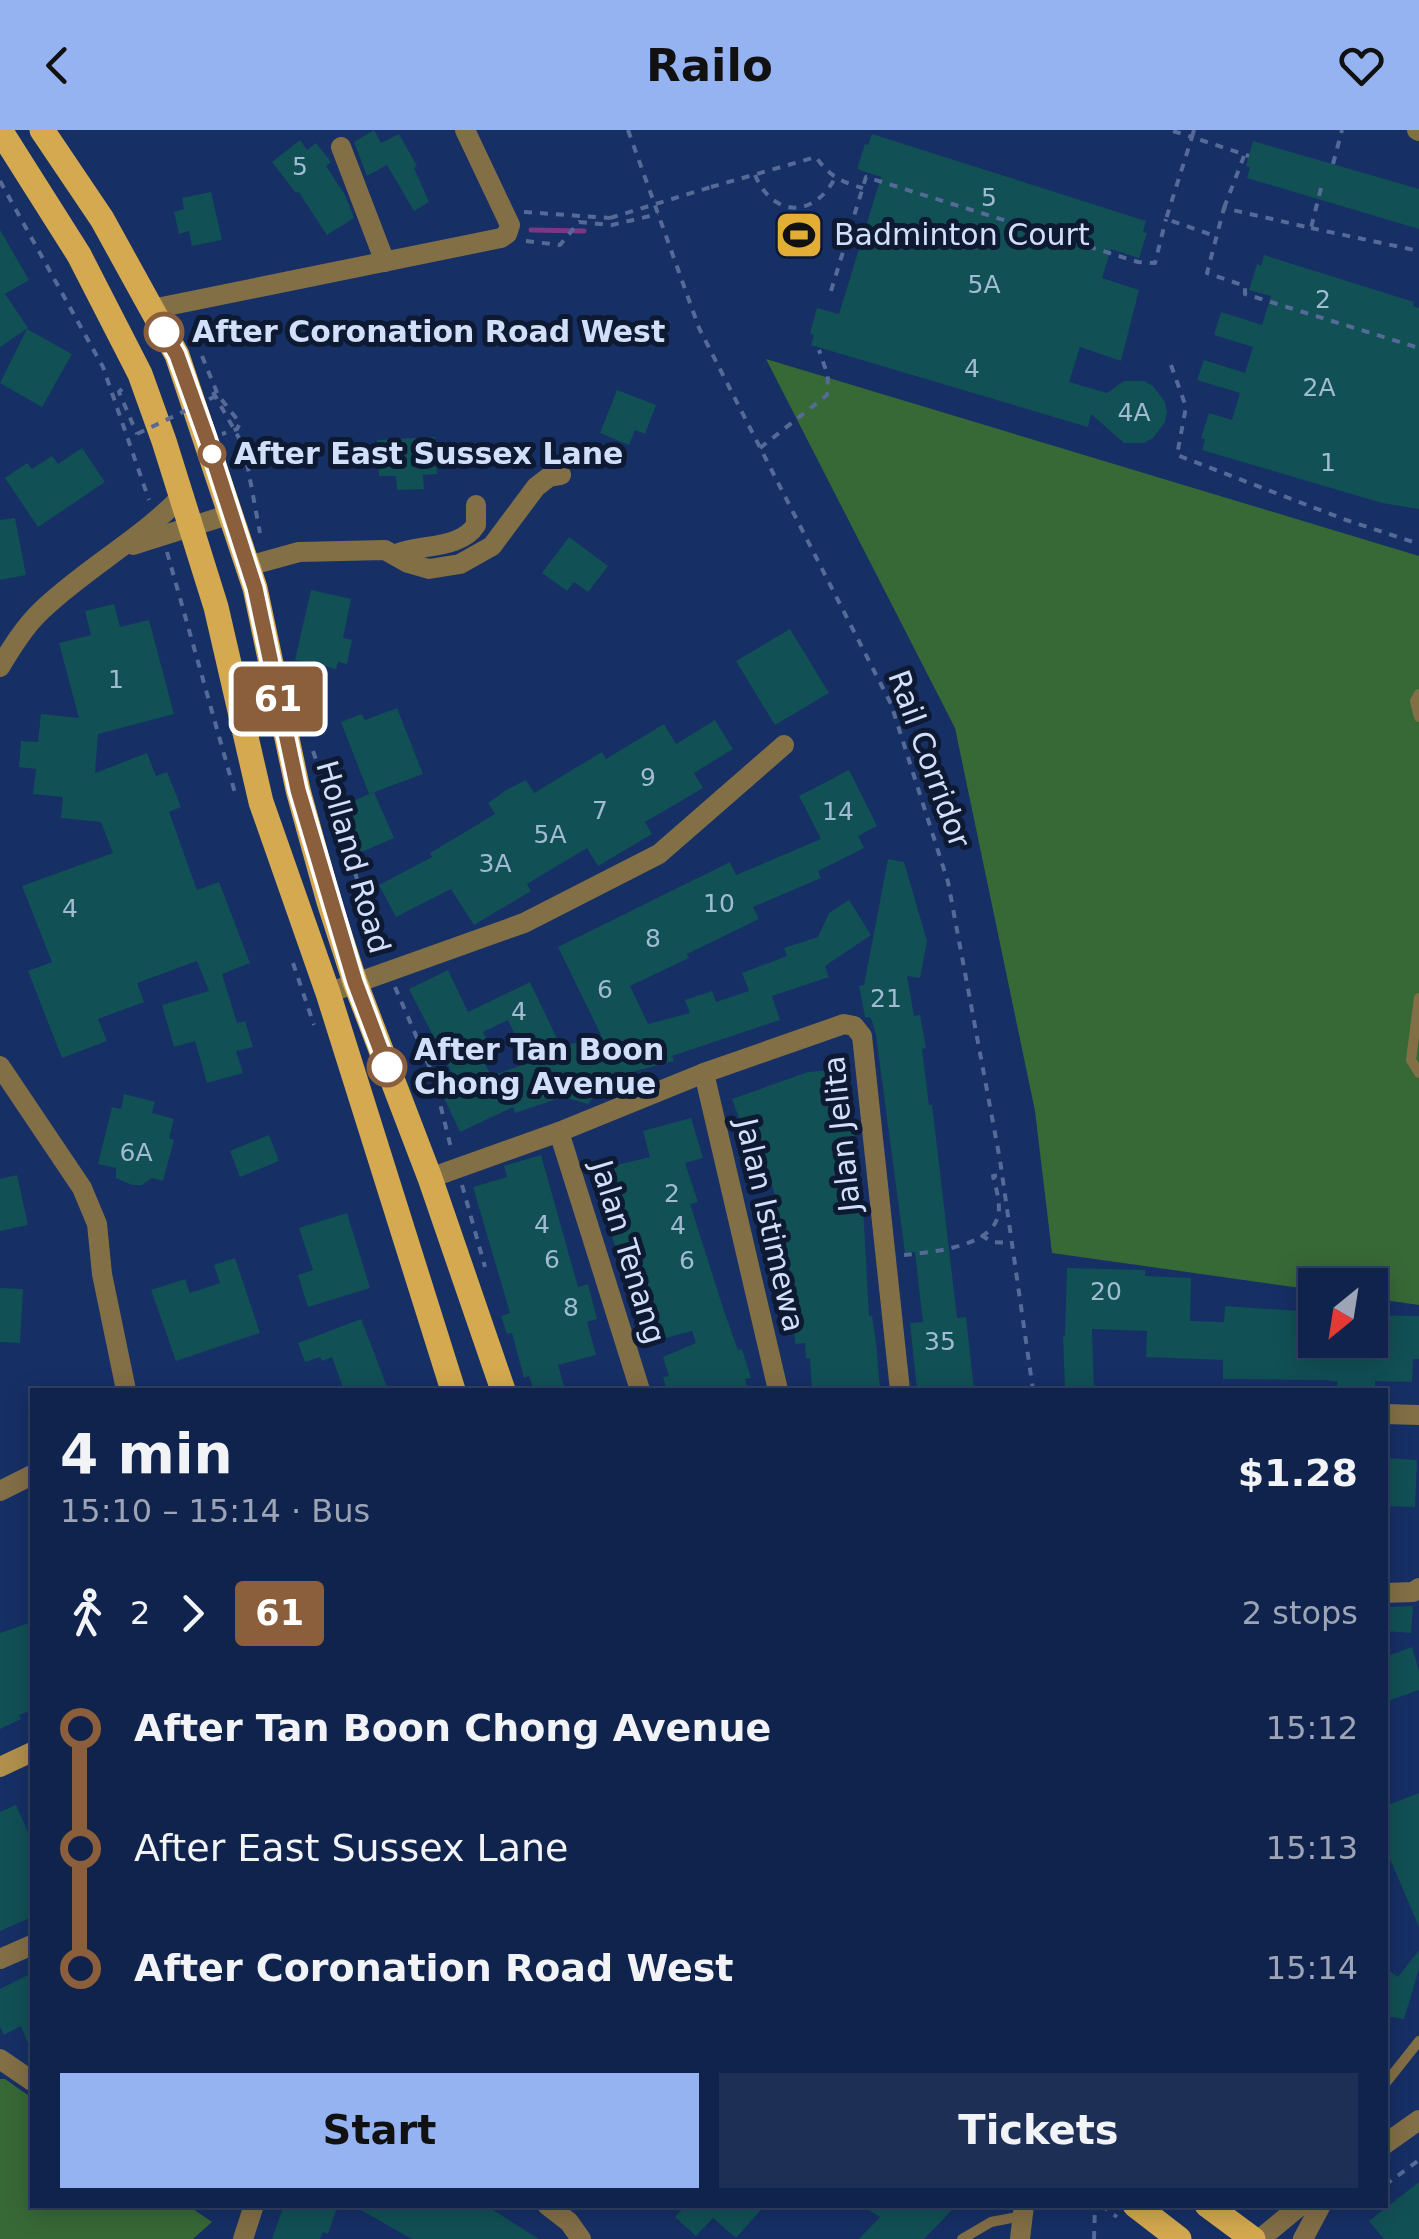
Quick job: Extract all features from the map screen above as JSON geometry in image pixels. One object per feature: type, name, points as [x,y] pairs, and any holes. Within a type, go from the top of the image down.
[{"type":"main road","name":"Holland Road","points":[[42,130],[102,219],[177,355],[230,514],[256,564],[298,790],[355,982],[430,1178],[501,1388]]},
{"type":"main road","points":[[2,135],[79,255],[140,374],[194,527],[261,802],[328,993],[452,1388]]},
{"type":"main road","points":[[0,1768],[30,1753]]},
{"type":"main road","points":[[1139,2208],[1179,2239]]},
{"type":"main road","points":[[1211,2208],[1253,2239]]},
{"type":"street","points":[[152,309],[501,238],[510,229],[505,211],[465,130]]},
{"type":"street","points":[[340,147],[384,262]]},
{"type":"street","points":[[256,564],[299,552],[386,550],[428,569],[460,564],[492,546],[536,487],[549,477],[561,475]]},
{"type":"street","points":[[0,667],[39,612],[183,495]]},
{"type":"street","points":[[396,554],[464,538],[476,525],[476,505]]},
{"type":"street","points":[[122,548],[230,514]]},
{"type":"street","points":[[328,993],[524,923],[659,854],[784,745]]},
{"type":"street","name":"Jalan Jelita","points":[[430,1178],[559,1132],[704,1073],[844,1024],[854,1026],[862,1036],[900,1388]]},
{"type":"street","name":"Jalan Istimewa","points":[[704,1073],[778,1388]]},
{"type":"street","points":[[3,1078],[82,1188],[97,1224],[102,1274],[126,1388]]},
{"type":"street","name":"Jalan Tenang","points":[[559,1132],[639,1388]]},
{"type":"street","points":[[1388,1414],[1419,1415]]},
{"type":"street","points":[[0,1491],[30,1476]]},
{"type":"street","points":[[1388,1592],[1413,1592],[1419,1588]]},
{"type":"street","points":[[0,1959],[30,1945]]},
{"type":"street","points":[[0,2059],[30,2080]]},
{"type":"street","points":[[1388,2142],[1419,2120]]},
{"type":"street","points":[[243,2239],[253,2208]]},
{"type":"street","points":[[550,2208],[582,2239]]},
{"type":"street","points":[[1260,2239],[1296,2208]]},
{"type":"street","points":[[1303,2239],[1320,2208]]},
{"type":"street","points":[[1020,2239],[1023,2210]]},
{"type":"lane","points":[[1419,694],[1419,717]]},
{"type":"lane","points":[[1419,998],[1412,1060],[1419,1073]]},
{"type":"lane","points":[[1388,2080],[1419,2041]]},
{"type":"lane","points":[[962,2239],[1023,2210]]},
{"type":"path","name":"Rail Corridor","points":[[628,130],[699,328],[891,704],[948,882],[1002,1175],[1034,1388]]},
{"type":"path","points":[[1333,164],[1342,130]]},
{"type":"path","points":[[1173,131],[1193,133],[1247,155],[1224,208],[1206,274],[1245,286],[1245,294],[1419,348]]},
{"type":"path","points":[[831,291],[866,178],[1138,262],[1156,263],[1193,133]]},
{"type":"path","points":[[505,211],[610,218],[816,157],[835,178],[863,188]]},
{"type":"path","points":[[754,175],[762,191],[776,204],[794,208],[812,205],[826,194],[835,178]]},
{"type":"path","points":[[1312,228],[1321,188]]},
{"type":"path","points":[[1224,208],[1419,252]]},
{"type":"path","points":[[501,238],[560,245],[579,222],[612,225],[658,214]]},
{"type":"path","points":[[1166,220],[1215,236]]},
{"type":"path","points":[[190,346],[244,447],[256,564]]},
{"type":"path","points":[[760,448],[828,394],[828,376],[819,350]]},
{"type":"path","points":[[202,355],[218,394],[240,423],[236,429]]},
{"type":"path","points":[[1171,365],[1186,407],[1177,454],[1419,544]]},
{"type":"path","points":[[119,392],[137,434],[218,394]]},
{"type":"path","points":[[308,735],[390,970],[434,1075],[448,1144],[458,1167],[488,1279]]},
{"type":"path","points":[[885,1257],[955,1248],[981,1235],[995,1224],[999,1215],[993,1176],[1002,1175]]},
{"type":"path","points":[[981,1235],[992,1242],[1012,1243]]},
{"type":"path","points":[[1388,2183],[1419,2160]]},
{"type":"path","points":[[1094,2239],[1095,2208]]},
{"type":"green space","name":"Badminton Court","points":[[791,211],[819,220],[808,258],[779,249]]},
{"type":"green space","points":[[766,359],[1419,556],[1419,1305],[1388,1301],[1388,1268],[1298,1268],[1298,1288],[1052,1253],[1035,1111],[955,728]]},
{"type":"green space","points":[[0,2079],[30,2097],[30,2208],[191,2208],[212,2222],[193,2239],[0,2239]]},
{"type":"building","points":[[374,130],[381,143],[399,134],[417,166],[414,168],[429,202],[414,211],[387,165],[367,176],[354,142]]},
{"type":"building","points":[[872,134],[1146,221],[1143,232],[1147,233],[1139,258],[1111,249],[1102,278],[1139,290],[1121,361],[1080,347],[1069,382],[1107,393],[1124,381],[1144,381],[1153,386],[1167,412],[1153,438],[1144,443],[1124,443],[1091,414],[1088,427],[811,345],[817,308],[839,314],[881,177],[857,169]]},
{"type":"building","points":[[300,140],[307,150],[316,143],[331,162],[326,166],[354,218],[327,235],[298,191],[272,162]]},
{"type":"building","points":[[1253,141],[1419,189],[1419,229],[1247,178]]},
{"type":"building","points":[[211,192],[222,240],[192,246],[189,231],[179,234],[174,212],[184,209],[182,198]]},
{"type":"building","points":[[0,230],[29,280],[5,294],[28,328],[0,347]]},
{"type":"building","points":[[1264,255],[1414,302],[1413,306],[1419,308],[1419,509],[1382,503],[1202,450],[1205,439],[1201,438],[1209,413],[1232,420],[1240,393],[1197,380],[1204,360],[1245,373],[1253,347],[1214,335],[1221,312],[1262,325],[1271,296],[1249,290]]},
{"type":"building","points":[[27,329],[72,354],[42,407],[0,383]]},
{"type":"building","points":[[617,390],[656,405],[645,434],[635,430],[629,445],[600,433]]},
{"type":"building","points":[[435,437],[437,474],[423,475],[424,489],[397,490],[396,476],[379,476],[377,440]]},
{"type":"building","points":[[82,448],[105,482],[38,527],[5,478],[27,463],[32,469],[52,456],[58,464]]},
{"type":"building","points":[[15,518],[26,575],[0,580],[0,520]]},
{"type":"building","points":[[569,537],[608,566],[588,592],[574,582],[567,591],[542,573]]},
{"type":"building","points":[[311,590],[351,599],[343,638],[352,640],[347,664],[338,662],[336,669],[295,660]]},
{"type":"building","points":[[114,604],[120,627],[149,620],[174,714],[98,734],[95,773],[147,753],[156,776],[167,772],[181,807],[169,812],[197,890],[219,882],[250,963],[222,974],[237,1023],[245,1021],[253,1047],[236,1051],[243,1073],[207,1083],[195,1041],[174,1047],[162,1005],[209,991],[197,961],[137,983],[144,1002],[98,1019],[107,1041],[62,1058],[28,971],[52,962],[22,886],[113,853],[101,822],[61,818],[63,797],[33,794],[36,769],[19,767],[21,741],[38,742],[41,714],[79,718],[59,643],[91,635],[85,611]]},
{"type":"building","points":[[790,629],[829,693],[775,725],[736,661]]},
{"type":"building","points":[[397,708],[423,774],[369,794],[341,722],[362,714],[365,720]]},
{"type":"building","points":[[715,720],[733,749],[694,773],[703,788],[645,822],[652,834],[598,866],[587,848],[527,884],[531,891],[474,925],[451,889],[396,917],[379,885],[432,857],[430,853],[495,814],[488,803],[508,789],[526,780],[534,793],[602,752],[606,759],[664,724],[676,744]]},
{"type":"building","points":[[849,770],[877,826],[858,836],[864,848],[818,871],[821,878],[753,907],[759,919],[630,986],[648,1024],[690,1013],[685,1000],[712,991],[716,1002],[749,991],[742,973],[787,956],[784,948],[818,937],[829,913],[849,900],[871,935],[825,966],[829,977],[772,996],[780,1020],[672,1056],[674,1061],[617,1076],[619,1083],[599,1089],[588,1104],[563,1097],[515,1113],[513,1107],[460,1132],[437,1083],[453,1075],[409,989],[448,970],[468,1012],[530,982],[561,1047],[601,1035],[558,947],[730,862],[736,875],[821,839],[799,796]],"holes":[[[508,1020],[528,1063],[491,1076],[479,1050],[489,1045],[483,1032]]]},
{"type":"building","points":[[374,792],[394,838],[357,854],[337,808]]},
{"type":"building","points":[[888,859],[904,862],[927,941],[920,978],[907,976],[914,1016],[920,1015],[926,1048],[922,1049],[957,1318],[966,1317],[974,1388],[917,1388],[910,1323],[923,1322],[915,1252],[905,1253],[876,1035],[871,1018],[865,1017],[859,986],[864,985]]},
{"type":"building","points":[[847,1069],[863,1206],[869,1316],[876,1342],[880,1388],[812,1388],[805,1343],[795,1344],[794,1318],[786,1318],[777,1203],[767,1167],[760,1169],[750,1132],[745,1134],[732,1099],[808,1072]]},
{"type":"building","points":[[124,1094],[155,1102],[152,1113],[174,1119],[169,1138],[174,1140],[163,1181],[152,1178],[142,1185],[132,1185],[116,1178],[116,1168],[98,1164],[112,1107],[121,1109]]},
{"type":"building","points":[[691,1118],[703,1158],[685,1163],[698,1202],[690,1204],[724,1311],[738,1350],[742,1349],[751,1378],[745,1379],[747,1388],[666,1388],[663,1377],[669,1376],[663,1357],[696,1343],[692,1331],[658,1340],[647,1307],[635,1311],[596,1170],[650,1157],[643,1131]]},
{"type":"building","points":[[269,1135],[279,1161],[240,1177],[230,1151]]},
{"type":"building","points":[[541,1155],[578,1287],[588,1284],[597,1319],[587,1322],[596,1355],[558,1365],[564,1388],[533,1388],[529,1376],[524,1378],[512,1333],[507,1334],[501,1316],[510,1313],[473,1187],[507,1177],[504,1166]]},
{"type":"building","points":[[17,1175],[28,1225],[0,1231],[0,1179]]},
{"type":"building","points":[[347,1213],[370,1288],[308,1307],[298,1275],[313,1270],[299,1228]]},
{"type":"building","points":[[235,1258],[260,1333],[176,1361],[151,1290],[185,1279],[190,1293],[220,1283],[214,1265]]},
{"type":"building","points":[[1067,1268],[1145,1270],[1145,1276],[1191,1278],[1190,1321],[1224,1322],[1225,1306],[1298,1311],[1298,1358],[1388,1358],[1388,1315],[1419,1316],[1419,1359],[1413,1359],[1412,1382],[1375,1381],[1375,1388],[1337,1387],[1338,1382],[1327,1380],[1223,1379],[1223,1360],[1146,1357],[1147,1331],[1092,1329],[1094,1388],[1065,1388]]},
{"type":"building","points":[[0,1288],[23,1289],[20,1343],[0,1342]]},
{"type":"building","points":[[361,1319],[387,1388],[343,1388],[332,1357],[305,1362],[298,1343]]},
{"type":"building","points":[[1388,1458],[1417,1460],[1415,1507],[1388,1506]]},
{"type":"building","points":[[1413,1606],[1411,1633],[1388,1631],[1388,1607]]},
{"type":"building","points":[[30,1623],[30,1711],[0,1729],[0,1633]]},
{"type":"building","points":[[1412,1647],[1419,1671],[1419,1690],[1388,1701],[1388,1656]]},
{"type":"building","points":[[1419,1793],[1419,1927],[1388,1854],[1388,1805]]},
{"type":"building","points":[[16,1805],[30,1836],[30,1918],[0,1931],[0,1812]]},
{"type":"building","points":[[1419,1950],[1419,1969],[1404,2019],[1388,2016],[1388,1970],[1398,1977]]},
{"type":"building","points":[[28,1975],[30,2048],[21,2026],[4,2035],[0,2027],[0,1989]]},
{"type":"building","points":[[1419,2182],[1419,2239],[1384,2239],[1369,2221]]},
{"type":"building","points":[[283,2208],[337,2208],[328,2234],[323,2232],[320,2239],[272,2239]]},
{"type":"building","points":[[357,2208],[490,2208],[539,2239],[412,2239]]},
{"type":"building","points":[[683,2208],[762,2208],[736,2238],[713,2218],[696,2236],[675,2217]]},
{"type":"building","points":[[865,2208],[954,2208],[924,2239],[859,2239],[880,2217]]},
{"type":"waterway","points":[[531,230],[584,231]]},
{"type":"bus line","name":"61","points":[[164,332],[177,355],[207,439],[255,588],[298,790],[355,982],[387,1067]]},
{"type":"place","name":"Badminton Court","points":[[799,235]]},
{"type":"place","name":"After Coronation Road West","points":[[164,332]]},
{"type":"place","name":"After East Sussex Lane","points":[[212,454]]},
{"type":"place","name":"After Tan Boon Chong Avenue","points":[[387,1067]]}]
